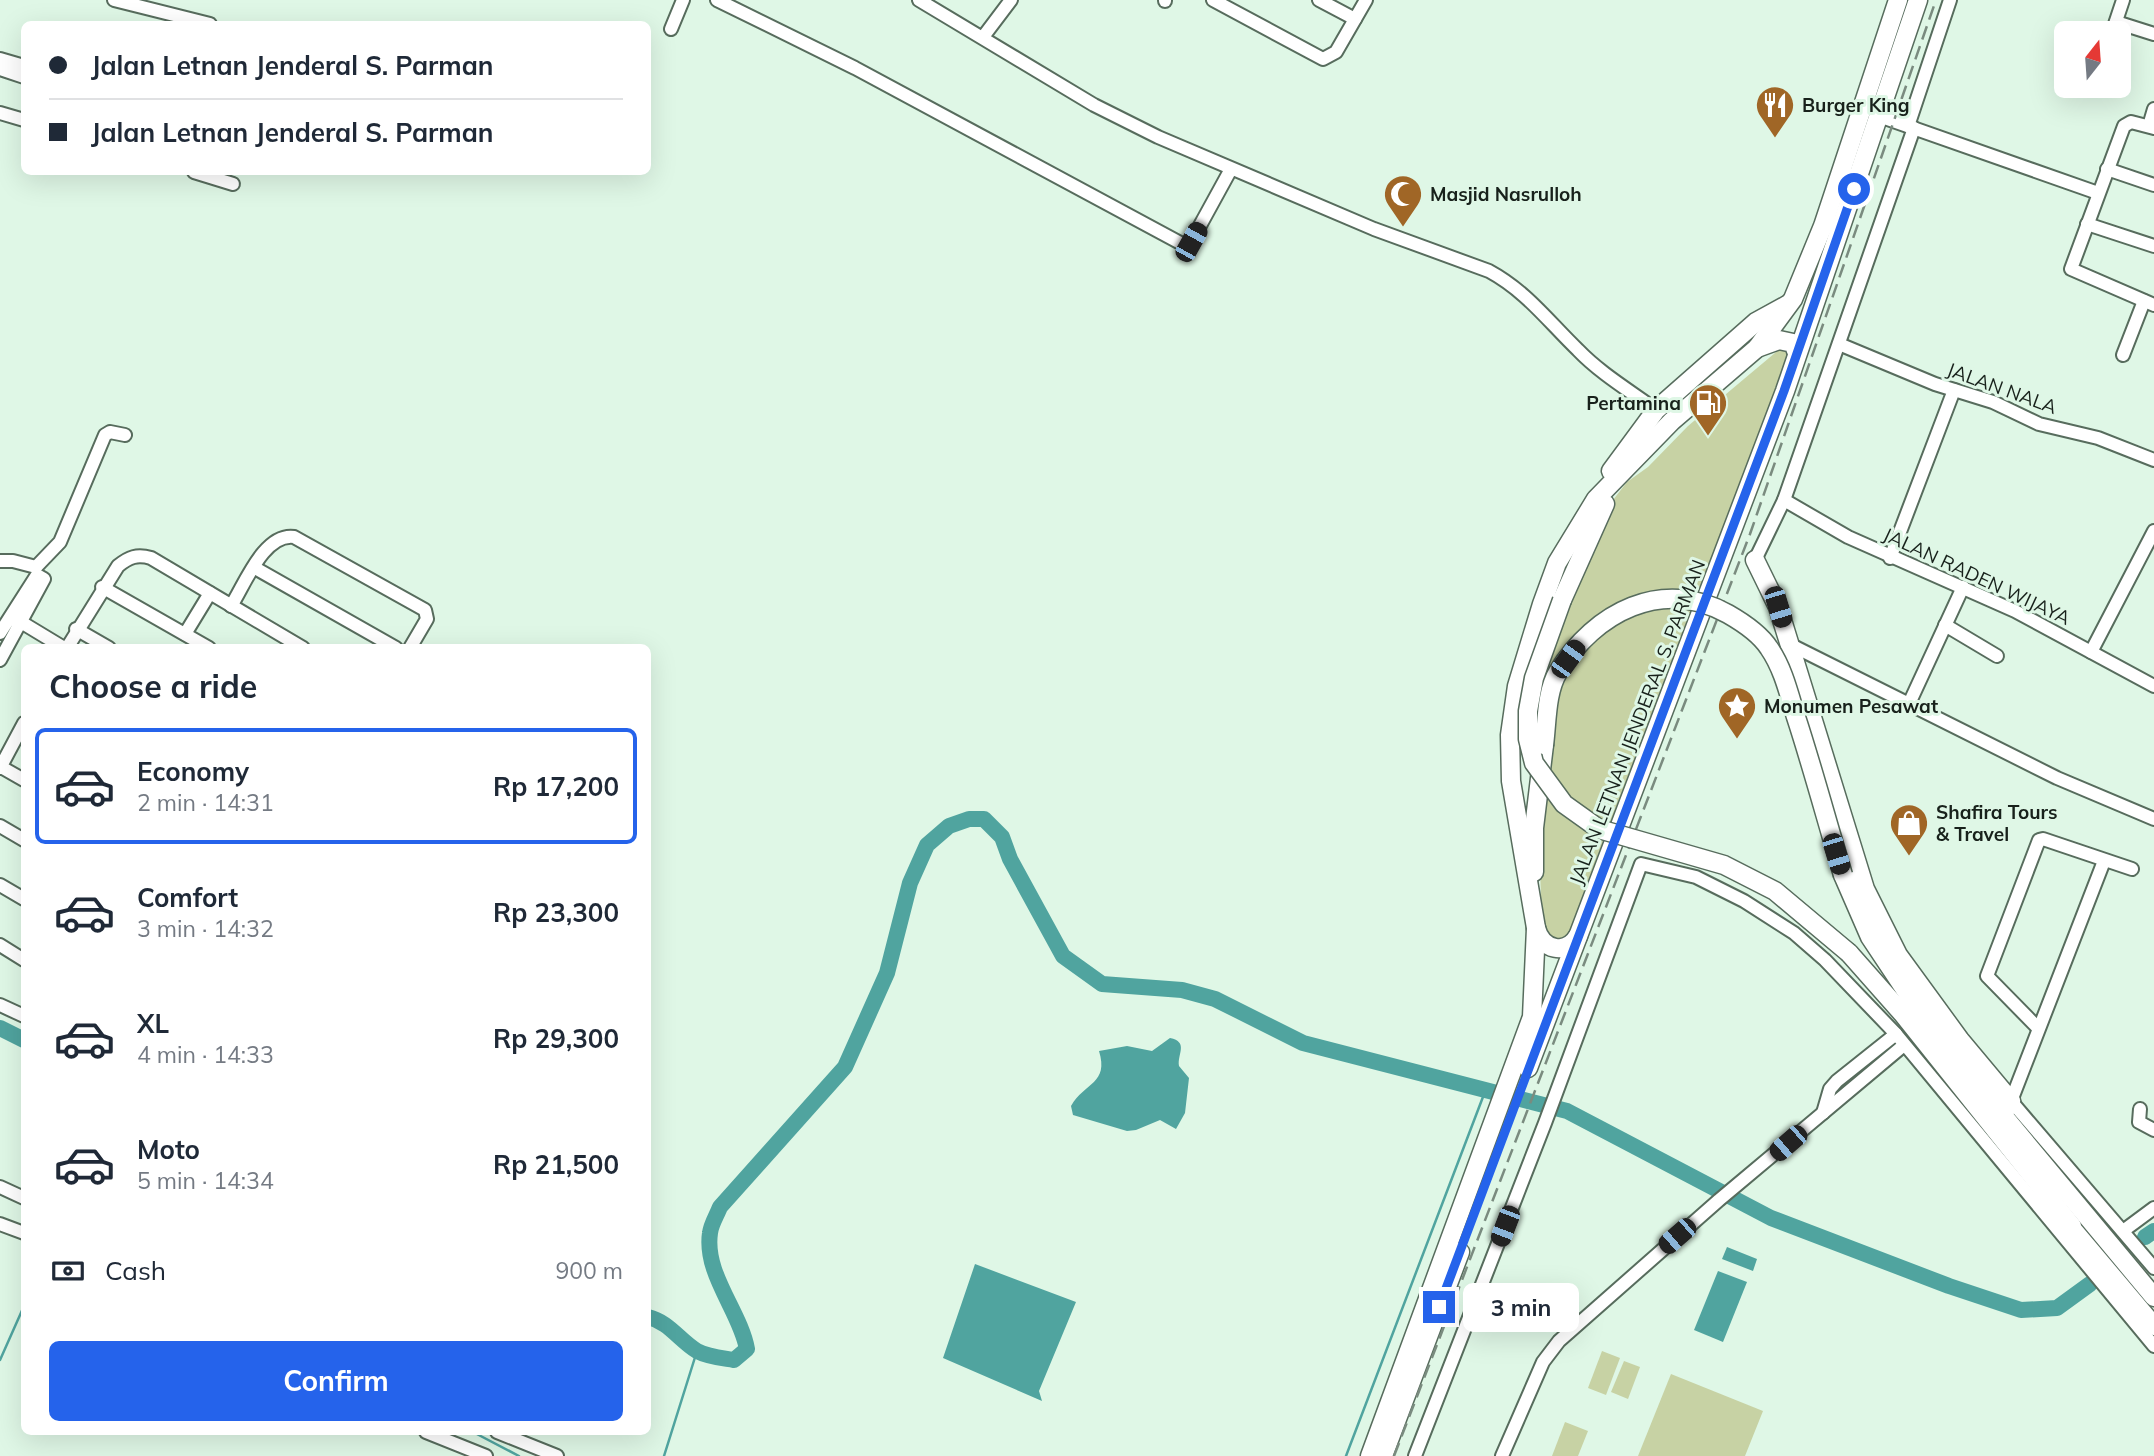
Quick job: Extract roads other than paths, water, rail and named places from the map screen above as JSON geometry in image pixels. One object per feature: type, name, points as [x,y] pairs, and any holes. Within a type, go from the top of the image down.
[{"type":"highway","name":"JALAN LETNAN JENDERAL S. PARMAN","points":[[1515,1087],[1532,1017],[1535,923],[1511,781],[1510,735],[1517,686],[1557,564],[1596,499],[1672,421],[1757,348],[1792,302],[1823,226],[1898,0]]},
{"type":"highway","name":"JALAN LETNAN JENDERAL S. PARMAN","points":[[1384,1456],[1515,1087],[1580,933],[1813,310],[1918,0]]},
{"type":"highway","points":[[1792,302],[1792,317],[1797,322],[1807,319],[1813,310]]},
{"type":"highway","points":[[1596,499],[1614,466],[1656,410],[1756,323],[1792,302]]},
{"type":"highway","points":[[1757,348],[1784,340],[1793,344],[1797,353]]},
{"type":"highway","points":[[1619,476],[1581,551],[1534,678],[1528,711],[1528,738],[1534,763],[1564,804],[1599,829],[1724,865],[1775,891],[1849,953],[1902,1013],[2072,1226],[2088,1255],[2117,1292],[2154,1326]]},
{"type":"highway","points":[[1755,561],[1778,607],[1865,889],[1898,955],[2105,1238],[2154,1297]]},
{"type":"highway","points":[[1580,933],[1571,945],[1556,949],[1542,942],[1535,923],[1534,828],[1556,675],[1579,644],[1605,618],[1638,604],[1678,598],[1708,603],[1743,623],[1769,646],[1792,705],[1843,875],[1870,937],[1933,1030],[2005,1098]]},
{"type":"highway","name":"JALAN LETNAN JENDERAL S. PARMAN","points":[[1370,1456],[1508,1106]]},
{"type":"highway","points":[[2016,1179],[2072,1226]]},
{"type":"street","points":[[114,0],[198,21]]},
{"type":"street","points":[[671,29],[683,0]]},
{"type":"street","points":[[717,0],[855,68],[1180,243],[1191,242],[1231,169]]},
{"type":"street","points":[[919,0],[1094,105],[1231,169],[1374,229],[1489,271],[1512,283],[1532,300],[1579,352],[1656,410]]},
{"type":"street","points":[[983,37],[1011,0]]},
{"type":"street","points":[[1213,0],[1323,59],[1336,52],[1366,0]]},
{"type":"street","points":[[1319,0],[1355,19]]},
{"type":"street","points":[[1755,561],[1784,500],[1839,344],[1950,0]]},
{"type":"street","points":[[2116,21],[2123,0]]},
{"type":"street","points":[[2132,30],[2154,34]]},
{"type":"street","points":[[0,59],[21,65]]},
{"type":"street","points":[[0,69],[21,76]]},
{"type":"street","points":[[2123,355],[2149,303],[2073,271],[2087,224],[2124,126],[2131,122],[2152,127],[2154,109]]},
{"type":"street","points":[[0,113],[21,119]]},
{"type":"street","points":[[1879,116],[2098,193]]},
{"type":"street","points":[[2107,169],[2154,185]]},
{"type":"street","points":[[204,175],[233,184]]},
{"type":"street","points":[[2087,224],[2154,246]]},
{"type":"street","name":"JALAN NALA","points":[[1839,344],[1954,390],[1993,402],[2039,424],[2098,438],[2154,460]]},
{"type":"street","points":[[1890,558],[1954,390]]},
{"type":"street","points":[[0,633],[36,571],[60,542],[105,435],[110,432],[125,435]]},
{"type":"street","name":"JALAN RADEN WIJAYA","points":[[1784,500],[1890,558],[1963,587],[2154,686]]},
{"type":"street","points":[[2091,652],[2154,531]]},
{"type":"street","points":[[231,606],[254,568],[277,538],[294,537],[425,610],[427,618],[412,644]]},
{"type":"street","points":[[68,644],[102,587],[118,566],[128,558],[141,555],[296,644]]},
{"type":"street","points":[[0,561],[13,561],[36,571],[44,582],[0,660]]},
{"type":"street","points":[[254,568],[389,644]]},
{"type":"street","points":[[102,587],[202,644]]},
{"type":"street","points":[[1909,705],[1963,587]]},
{"type":"street","points":[[185,634],[209,593]]},
{"type":"street","points":[[10,615],[59,644]]},
{"type":"street","points":[[1945,625],[1997,656]]},
{"type":"street","points":[[76,629],[87,642]]},
{"type":"street","points":[[1789,644],[2057,778],[2154,818]]},
{"type":"street","points":[[21,728],[0,767],[21,778]]},
{"type":"street","points":[[0,826],[21,838]]},
{"type":"street","points":[[2037,1027],[1987,976],[2038,842],[2043,839],[2133,869]]},
{"type":"street","points":[[2104,861],[2037,1027],[2005,1098],[2154,1268]]},
{"type":"street","points":[[1415,1456],[1545,1123],[1641,864],[1696,877],[1744,901],[1794,933],[1825,960],[1896,1034],[2016,1179],[2088,1255]]},
{"type":"street","points":[[0,884],[21,896]]},
{"type":"street","points":[[0,945],[21,958]]},
{"type":"street","points":[[0,1005],[21,1015]]},
{"type":"street","points":[[1823,1113],[1830,1089],[1837,1081],[1896,1034]]},
{"type":"street","points":[[1502,1456],[1543,1362],[1559,1341],[1719,1200],[1904,1045]]},
{"type":"street","points":[[2140,1109],[2139,1122],[2154,1129]]},
{"type":"street","points":[[0,1187],[21,1197]]},
{"type":"street","points":[[2124,1233],[2154,1208]]},
{"type":"street","points":[[0,1224],[21,1232]]},
{"type":"street","points":[[2117,1292],[2154,1346]]},
{"type":"street","points":[[434,1435],[486,1456]]},
{"type":"street","points":[[504,1435],[557,1456]]},
{"type":"water","points":[[1170,1038],[1181,1045],[1179,1066],[1189,1078],[1185,1113],[1176,1129],[1160,1120],[1127,1131],[1073,1115],[1071,1106],[1094,1082],[1101,1070],[1099,1051],[1127,1046],[1152,1051]]},
{"type":"water","points":[[1727,1247],[1757,1259],[1753,1271],[1722,1259]]},
{"type":"water","points":[[975,1264],[1076,1302],[1039,1391],[1042,1401],[943,1358]]},
{"type":"water","points":[[1718,1271],[1747,1282],[1723,1342],[1694,1330]]},
{"type":"waterway","points":[[651,1318],[706,1355],[734,1360],[747,1349],[712,1263],[710,1233],[713,1223],[720,1207],[845,1067],[887,973],[910,883],[927,845],[949,826],[969,819],[984,819],[1002,837],[1010,859],[1063,956],[1102,984],[1182,990],[1215,999],[1303,1043],[1567,1111],[1771,1218],[1949,1286],[2021,1310],[2057,1308],[2090,1284]]},
{"type":"waterway","points":[[0,1028],[21,1038]]},
{"type":"waterway","points":[[1346,1456],[1486,1089]]},
{"type":"waterway","points":[[2145,1237],[2154,1231]]},
{"type":"waterway","points":[[0,1360],[21,1313]]},
{"type":"waterway","points":[[664,1456],[697,1351]]},
{"type":"waterway","points":[[479,1435],[519,1456]]},
{"type":"railway","points":[[1394,1456],[1750,534],[1936,0]]},
{"type":"place","name":"Burger King","points":[[1775,139]]},
{"type":"place","name":"Masjid Nasrulloh","points":[[1403,228]]},
{"type":"place","name":"Pertamina","points":[[1708,437]]},
{"type":"place","name":"Monumen Pesawat","points":[[1737,740]]},
{"type":"place","name":"Shafira Tours & Travel","points":[[1909,857]]}]
